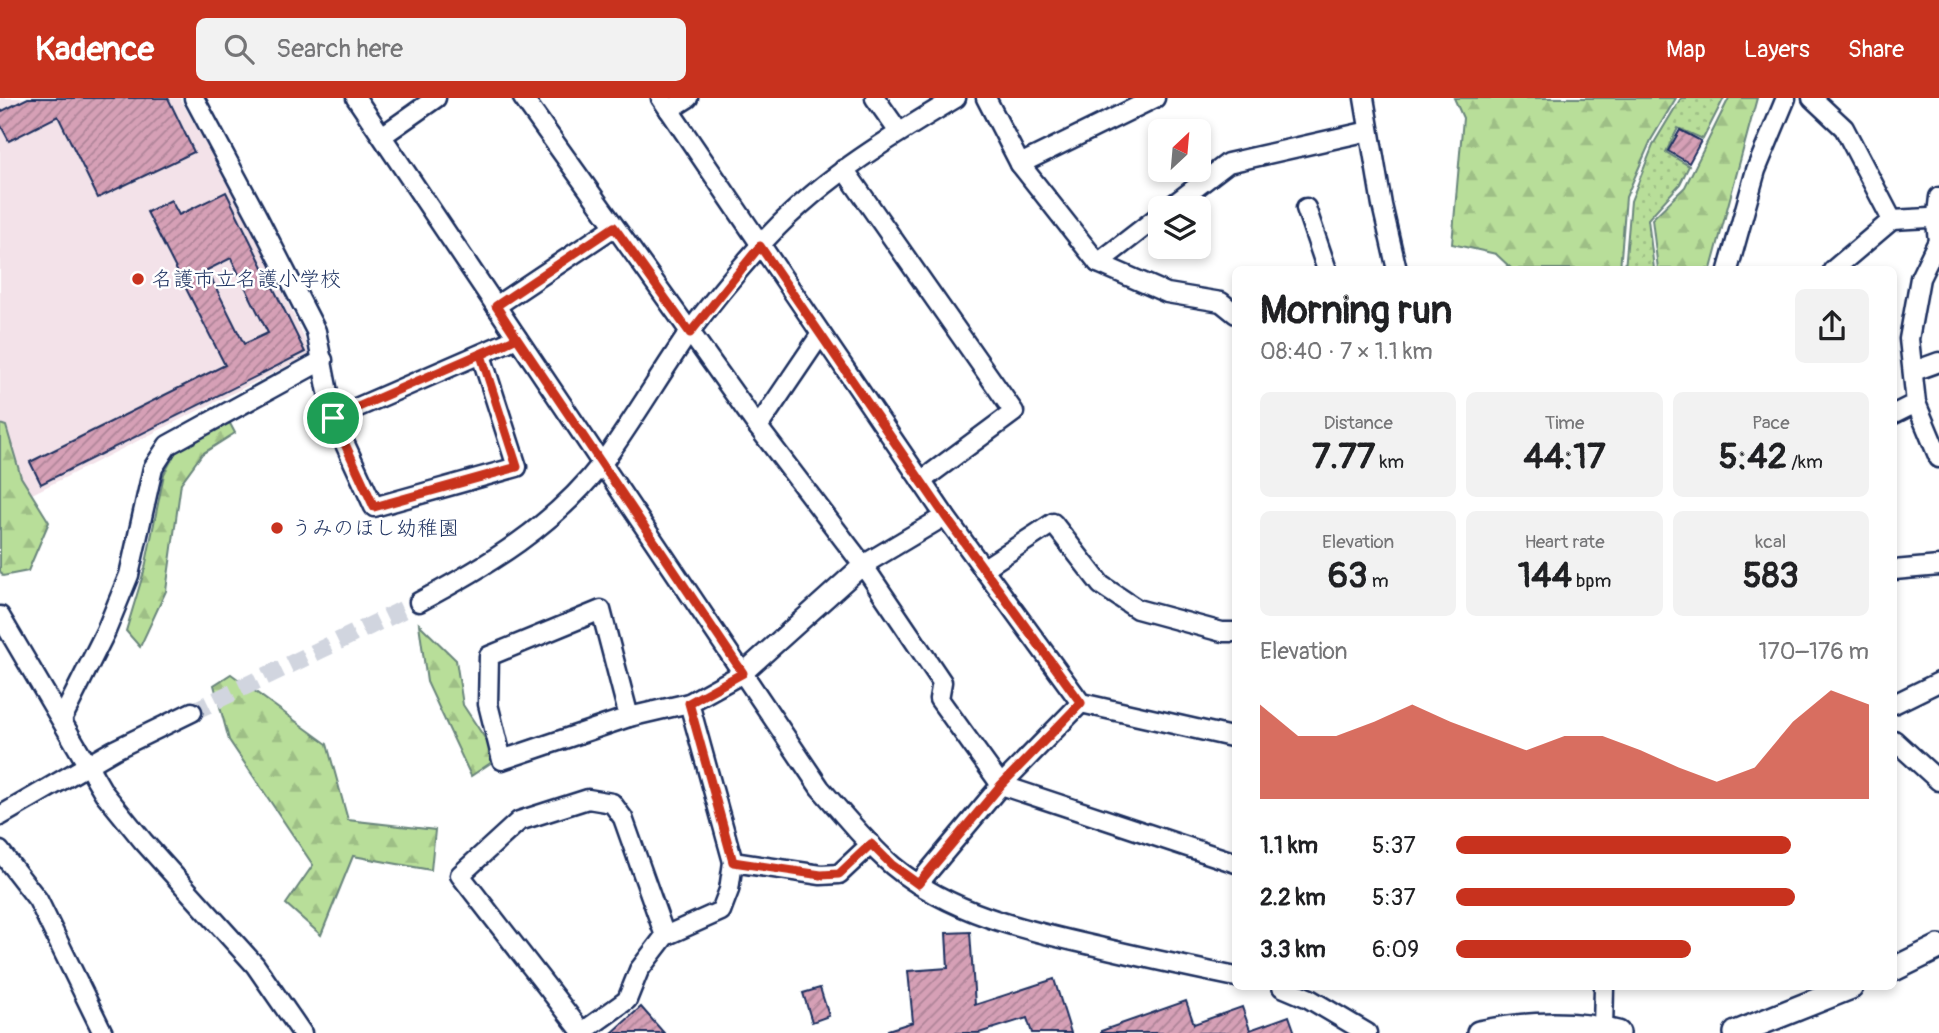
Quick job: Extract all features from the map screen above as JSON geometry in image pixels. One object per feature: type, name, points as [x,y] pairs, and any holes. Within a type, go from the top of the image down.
[{"type":"main road","points":[[1897,968],[1939,947]]},
{"type":"main road","points":[[1747,1032],[1844,990]]},
{"type":"main road","points":[[1479,1033],[1546,1025],[1611,1031]]},
{"type":"street","points":[[194,98],[316,331],[333,418],[374,507],[517,467],[481,355]]},
{"type":"street","points":[[356,98],[820,788],[871,844],[892,865],[918,884],[983,916],[1033,932],[1232,976]]},
{"type":"street","points":[[382,136],[436,98]]},
{"type":"street","points":[[523,98],[758,427],[863,565],[942,682],[939,699],[1001,785],[1232,862]]},
{"type":"street","points":[[688,98],[665,104],[945,516],[1081,703],[1232,737]]},
{"type":"street","points":[[874,98],[899,132]]},
{"type":"street","points":[[419,602],[506,552],[563,505],[602,463],[690,333],[760,246],[823,184],[899,132],[956,98]]},
{"type":"street","points":[[986,98],[1020,164],[1098,262],[1167,293],[1221,302],[1232,311]]},
{"type":"street","points":[[1364,98],[1396,266]]},
{"type":"street","points":[[1729,266],[1756,170],[1786,98]]},
{"type":"street","points":[[1812,98],[1844,128],[1892,220]]},
{"type":"street","points":[[1020,164],[1143,100]]},
{"type":"street","points":[[1185,196],[1228,163],[1369,131]]},
{"type":"street","points":[[844,169],[1014,412],[921,481]]},
{"type":"street","points":[[1939,197],[1938,241],[1920,278],[1909,340],[1916,403],[1939,458]]},
{"type":"street","points":[[1306,208],[1326,266]]},
{"type":"street","points":[[1838,266],[1892,220],[1929,218],[1937,223]]},
{"type":"street","points":[[1098,262],[1148,224]]},
{"type":"street","points":[[496,306],[614,227]]},
{"type":"street","points":[[758,427],[821,334]]},
{"type":"street","points":[[333,418],[517,338]]},
{"type":"street","points":[[62,719],[106,631],[129,575],[153,468],[169,445],[323,360]]},
{"type":"street","points":[[1914,371],[1939,362]]},
{"type":"street","points":[[1897,412],[1916,403]]},
{"type":"street","points":[[629,717],[601,610],[489,656],[488,704],[502,760],[629,717],[689,703],[743,673],[863,565],[945,516]]},
{"type":"street","points":[[983,569],[1053,523],[1101,585],[1137,609],[1222,632],[1232,632]]},
{"type":"street","points":[[1897,570],[1939,566]]},
{"type":"street","points":[[3,626],[62,719],[104,793],[143,841],[255,965],[302,1033]]},
{"type":"street","points":[[1897,703],[1939,682]]},
{"type":"street","points":[[665,936],[623,818],[612,803],[588,799],[519,821],[460,875],[582,1033],[627,1000],[639,970],[665,936],[721,911],[729,890],[733,862],[689,703]]},
{"type":"street","points":[[918,884],[1001,785],[1081,703]]},
{"type":"street","points":[[0,816],[89,767],[114,750],[192,712]]},
{"type":"street","points":[[1897,743],[1939,781]]},
{"type":"street","points":[[733,862],[821,875],[839,874],[871,844]]},
{"type":"street","points":[[0,851],[38,900],[103,1033]]},
{"type":"street","points":[[1289,990],[1367,1033]]},
{"type":"street","points":[[1604,990],[1611,1031]]},
{"type":"street","points":[[1327,1009],[1343,1033]]},
{"type":"shaded area","name":"名護市立名護小学校","points":[[0,98],[180,98],[248,220],[304,337],[309,355],[32,494],[21,477],[6,427],[0,424]]},
{"type":"green space","points":[[1454,98],[1676,98],[1651,140],[1626,197],[1620,266],[1509,266],[1496,254],[1452,244],[1463,118]]},
{"type":"green space","points":[[1681,98],[1724,98],[1703,139],[1678,128],[1666,152],[1689,166],[1680,184],[1648,219],[1654,266],[1625,266],[1631,201],[1654,143]]},
{"type":"green space","points":[[1729,98],[1757,98],[1712,266],[1658,266],[1652,219],[1685,187]]},
{"type":"green space","points":[[226,416],[235,433],[202,454],[181,483],[166,591],[140,647],[126,631],[145,568],[164,474],[180,444]]},
{"type":"green space","points":[[0,424],[6,426],[21,477],[49,522],[28,571],[3,576],[0,571]]},
{"type":"green space","points":[[419,624],[456,660],[463,705],[498,758],[471,776],[427,682]]},
{"type":"green space","points":[[231,674],[327,744],[348,820],[435,830],[431,870],[353,856],[321,935],[286,904],[313,865],[229,740],[214,685]]},
{"type":"building","points":[[28,98],[168,98],[194,152],[98,198],[58,116],[9,141],[0,124],[0,112]]},
{"type":"building","points":[[1680,130],[1701,141],[1689,163],[1668,151]]},
{"type":"building","points":[[226,192],[305,352],[41,484],[30,462],[225,365],[147,212],[171,200],[179,215]],"holes":[[[231,258],[268,333],[244,344],[207,270]]]},
{"type":"building","points":[[970,932],[975,1005],[1054,979],[1071,1033],[1032,1033],[1027,1018],[979,1033],[889,1033],[888,1030],[913,1022],[908,971],[948,968],[946,933]]},
{"type":"building","points":[[820,988],[829,1016],[812,1022],[803,993]]},
{"type":"building","points":[[1186,1001],[1194,1024],[1242,1007],[1250,1030],[1289,1016],[1295,1033],[1101,1033]]},
{"type":"building","points":[[641,1007],[664,1033],[612,1033]]},
{"type":"tunnel","points":[[192,712],[419,602]]},
{"type":"place","name":"名護市立名護小学校","points":[[138,279]]},
{"type":"place","name":"うみのほし幼稚園","points":[[277,528]]},
{"type":"route","points":[[333,418],[374,507],[517,467],[481,355],[517,338],[496,306],[614,227],[690,333],[760,246],[945,516],[1081,703],[1001,785],[918,884],[892,865],[871,844],[839,874],[821,875],[733,862],[689,703],[743,673],[517,338],[333,418]]}]
